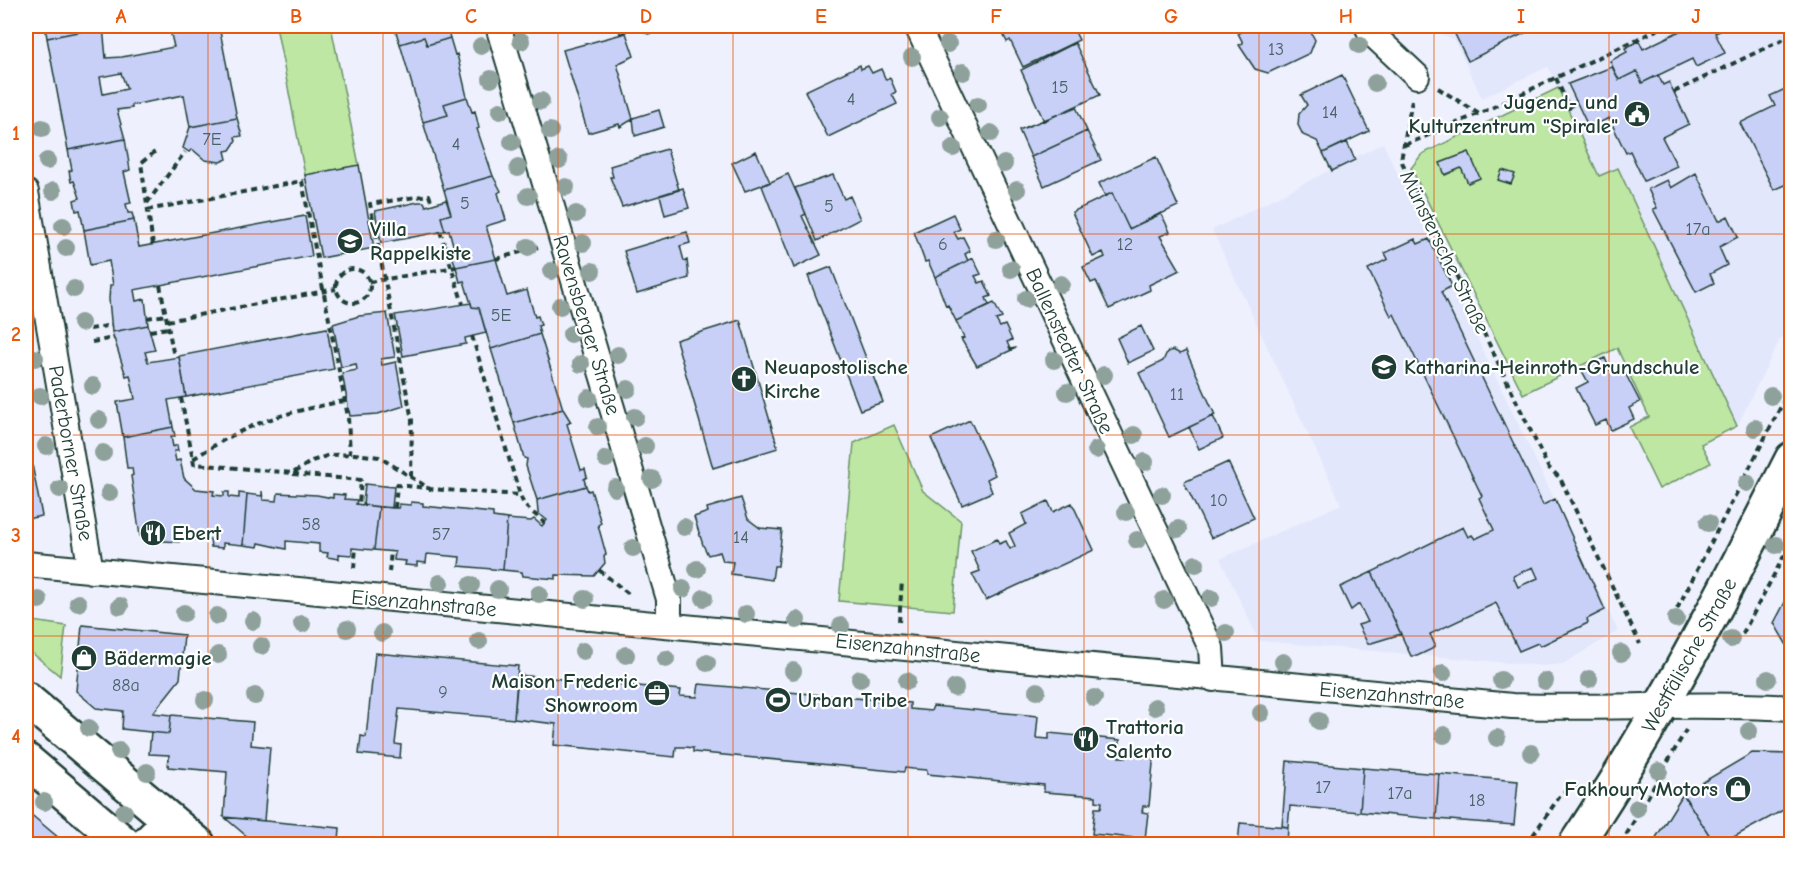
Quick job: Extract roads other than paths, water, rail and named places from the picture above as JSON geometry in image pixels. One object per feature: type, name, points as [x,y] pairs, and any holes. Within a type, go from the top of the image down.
[{"type":"street","name":"Ravensberger Straße","points":[[498,26],[669,599],[669,625]]},
{"type":"street","name":"Ballenstedter Straße","points":[[917,26],[1210,648],[1213,679]]},
{"type":"street","points":[[1367,26],[1370,32],[1417,76]]},
{"type":"street","name":"Paderborner Straße","points":[[26,192],[91,571]]},
{"type":"street","name":"Westfälische Straße","points":[[1576,844],[1625,771],[1692,654],[1791,459]]},
{"type":"street","name":"Eisenzahnstraße","points":[[26,564],[1512,706],[1589,709],[1722,704],[1791,708]]},
{"type":"street","points":[[26,699],[198,844]]},
{"type":"street","points":[[26,760],[125,844]]},
{"type":"street","points":[[147,844],[170,821]]},
{"type":"place","name":"Jugend- und Kulturzentrum \"Spirale\"","points":[[1637,114]]},
{"type":"place","name":"Villa Rappelkiste","points":[[350,241]]},
{"type":"place","name":"Katharina-Heinroth-Grundschule","points":[[1384,367]]},
{"type":"place","name":"Neuapostolische Kirche","points":[[744,379]]},
{"type":"place","name":"Ebert","points":[[153,533]]},
{"type":"place","name":"Bädermagie","points":[[84,658]]},
{"type":"place","name":"Maison Frederic Showroom","points":[[657,693]]},
{"type":"place","name":"Urban Tribe","points":[[778,700]]},
{"type":"place","name":"Trattoria Salento","points":[[1086,739]]},
{"type":"place","name":"Fakhoury Motors","points":[[1738,789]]}]
